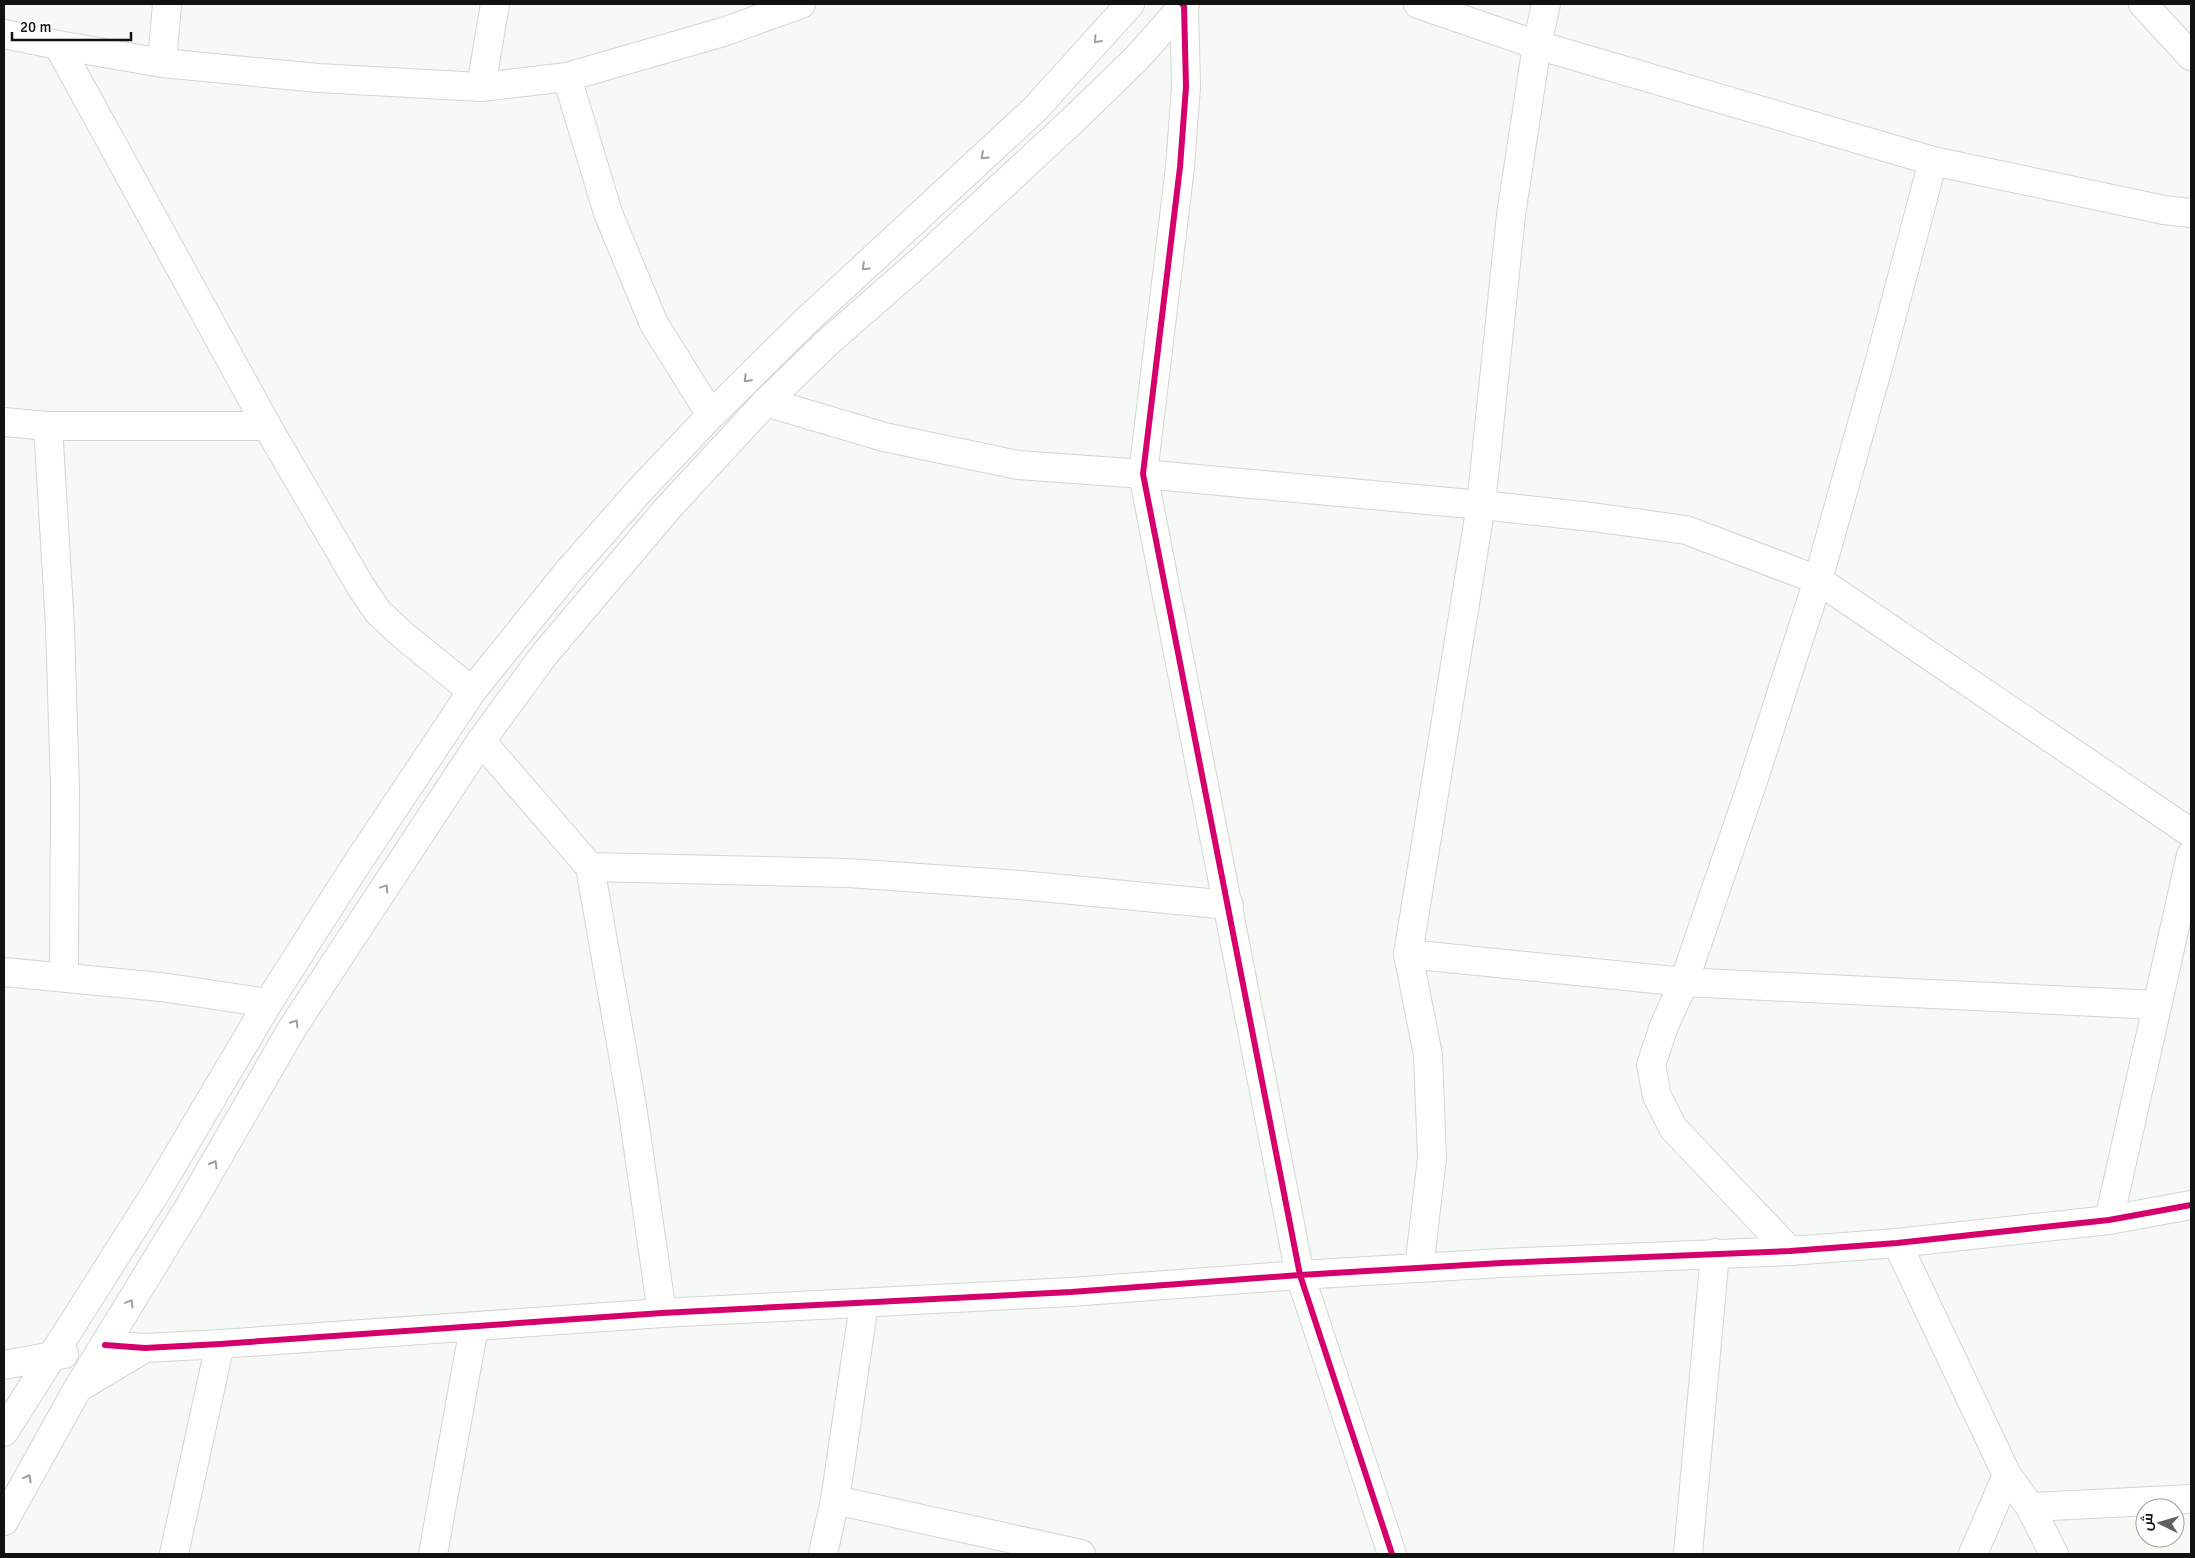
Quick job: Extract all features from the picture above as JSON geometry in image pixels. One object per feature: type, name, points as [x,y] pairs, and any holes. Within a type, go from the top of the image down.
[{"type":"street","points":[[162,63],[167,4]]},
{"type":"street","points":[[481,87],[495,4]]},
{"type":"street","points":[[4,34],[162,63],[318,78],[481,87],[567,77],[723,32],[801,4]]},
{"type":"street","points":[[4,1432],[14,1403],[54,1356],[158,1189],[268,1003],[354,868],[472,691],[579,559],[640,490],[711,415],[806,321],[1035,109],[1130,4]]},
{"type":"street","points":[[4,1521],[78,1388],[192,1202],[293,1027],[481,741],[544,655],[668,508],[766,402],[828,343],[1071,122],[1136,59],[1184,4]]},
{"type":"street","points":[[1184,4],[1186,87],[1180,157],[1143,474],[1300,1275],[1392,1554]]},
{"type":"street","points":[[1418,4],[1537,45],[1933,161],[2164,210],[2191,213]]},
{"type":"street","points":[[1419,1268],[1432,1158],[1428,1056],[1408,954],[1481,505],[1511,215],[1537,45],[1546,4]]},
{"type":"street","points":[[2143,4],[2191,56]]},
{"type":"street","points":[[58,45],[267,426],[361,586],[378,612],[405,637],[472,691]]},
{"type":"street","points":[[567,77],[608,213],[654,324],[711,415]]},
{"type":"street","points":[[1790,1251],[1673,1128],[1657,1096],[1651,1065],[1664,1026],[1684,982],[1753,781],[1818,580],[1880,360],[1933,161]]},
{"type":"street","points":[[766,402],[884,437],[1018,464],[1481,505],[1592,517],[1686,530],[1818,580],[2191,833]]},
{"type":"street","points":[[4,422],[48,426],[267,426]]},
{"type":"street","points":[[48,426],[60,626],[65,779],[64,977]]},
{"type":"street","points":[[481,741],[590,867],[632,1106],[662,1313]]},
{"type":"street","points":[[2110,1220],[2191,855]]},
{"type":"street","points":[[590,867],[848,873],[1020,884],[1229,905]]},
{"type":"street","points":[[1408,954],[1684,982],[2157,1004]]},
{"type":"street","points":[[4,972],[161,987],[268,1003]]},
{"type":"street","points":[[4,1365],[105,1345],[145,1348],[220,1344],[662,1313],[864,1304],[1300,1275],[1715,1253],[1790,1251],[1897,1243],[2110,1220],[2191,1205]]},
{"type":"street","points":[[1897,1243],[2007,1475],[2030,1508],[2054,1554]]},
{"type":"street","points":[[1688,1554],[1715,1253]]},
{"type":"street","points":[[823,1554],[836,1500],[864,1304]]},
{"type":"street","points":[[433,1554],[474,1326]]},
{"type":"street","points":[[174,1554],[220,1344]]},
{"type":"street","points":[[14,1403],[78,1388],[145,1348]]},
{"type":"street","points":[[1973,1554],[2007,1475]]},
{"type":"street","points":[[2030,1508],[2191,1499]]},
{"type":"street","points":[[836,1500],[1028,1548],[1080,1554]]},
{"type":"cycle path","points":[[1182,4],[1184,6],[1186,87],[1180,167],[1143,474],[1300,1275],[1392,1554]]},
{"type":"cycle path","points":[[105,1345],[145,1348],[220,1344],[662,1313],[1071,1292],[1300,1275],[1501,1263],[1790,1251],[1897,1243],[2109,1220],[2191,1205]]}]
